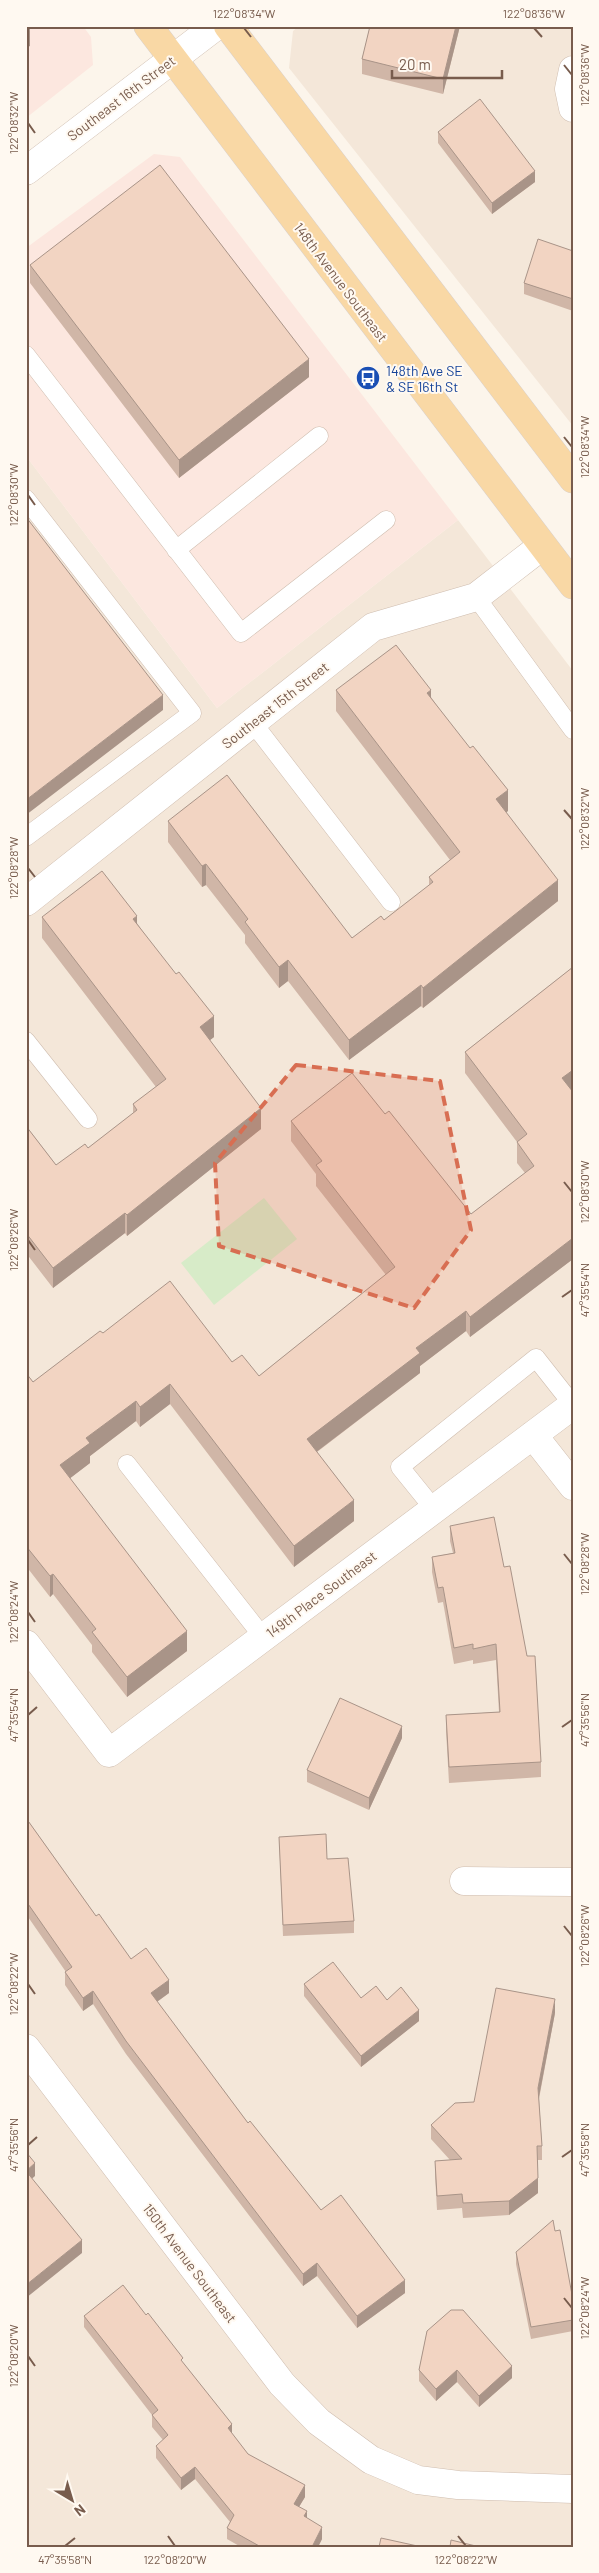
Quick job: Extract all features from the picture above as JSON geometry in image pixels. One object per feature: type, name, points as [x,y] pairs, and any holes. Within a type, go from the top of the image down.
[{"type":"main road","name":"148th Avenue Southeast","points":[[148,26],[573,585]]},
{"type":"main road","points":[[228,26],[573,479]]},
{"type":"street","name":"Southeast 16th Street","points":[[26,170],[216,26]]},
{"type":"street","points":[[573,70],[569,89],[573,108]]},
{"type":"street","name":"Southeast 15th Street","points":[[26,902],[373,627],[476,597],[542,546]]},
{"type":"street","name":"149th Place Southeast","points":[[26,1644],[108,1753],[573,1405]]},
{"type":"street","points":[[533,1435],[573,1486]]},
{"type":"street","points":[[464,1881],[573,1882]]},
{"type":"street","name":"150th Avenue Southeast","points":[[26,2048],[282,2384],[319,2422],[371,2460],[418,2480],[458,2485],[573,2489]]},
{"type":"lane","points":[[26,355],[241,633],[386,520]]},
{"type":"lane","points":[[176,550],[319,436]]},
{"type":"lane","points":[[26,499],[192,713],[26,837]]},
{"type":"lane","points":[[476,597],[573,730]]},
{"type":"lane","points":[[253,723],[391,902]]},
{"type":"lane","points":[[26,1040],[88,1119]]},
{"type":"lane","points":[[434,1509],[400,1467],[536,1358],[573,1405]]},
{"type":"lane","points":[[127,1464],[263,1637]]},
{"type":"highlighted area","points":[[296,1065],[440,1081],[471,1230],[414,1308],[219,1246],[215,1163]]},
{"type":"shaded area","points":[[26,26],[83,26],[91,37],[93,65],[26,118]]},
{"type":"shaded area","points":[[299,26],[573,26],[573,426],[289,68],[293,31]]},
{"type":"shaded area","points":[[154,154],[180,157],[458,520],[217,708],[26,456],[26,248]]},
{"type":"shaded area","points":[[26,456],[217,708],[458,520],[573,671],[573,2547],[26,2547]]},
{"type":"green space","points":[[264,1198],[297,1239],[214,1305],[181,1263]]},
{"type":"building","points":[[370,26],[456,26],[443,79],[362,59]]},
{"type":"building","points":[[480,99],[535,171],[492,203],[438,132]]},
{"type":"building","points":[[160,165],[309,359],[179,460],[30,265]]},
{"type":"building","points":[[538,239],[573,251],[573,299],[524,283]]},
{"type":"building","points":[[26,517],[163,695],[26,800]]},
{"type":"building","points":[[396,645],[431,690],[427,693],[470,748],[473,746],[508,790],[496,799],[558,880],[423,988],[421,985],[349,1040],[288,960],[279,967],[245,922],[248,919],[206,864],[202,866],[168,821],[227,775],[352,938],[381,916],[384,920],[433,882],[429,877],[460,852],[336,690]]},
{"type":"building","points":[[102,871],[137,916],[133,919],[176,974],[179,972],[214,1016],[200,1027],[261,1108],[127,1215],[125,1213],[53,1268],[26,1233],[26,1126],[56,1165],[85,1144],[88,1148],[137,1110],[133,1104],[166,1079],[42,917]]},
{"type":"building","points":[[573,967],[573,1070],[562,1078],[573,1092],[573,1238],[470,1317],[466,1311],[416,1348],[420,1353],[307,1439],[354,1500],[294,1546],[170,1384],[140,1407],[136,1401],[86,1438],[90,1443],[60,1465],[187,1631],[127,1677],[92,1632],[96,1629],[53,1574],[50,1576],[26,1546],[26,1373],[33,1382],[100,1331],[103,1333],[170,1281],[232,1362],[242,1355],[259,1376],[395,1267],[316,1165],[322,1161],[291,1121],[352,1073],[385,1114],[389,1111],[471,1214],[534,1166],[517,1142],[527,1134],[465,1052]]},
{"type":"building","points":[[494,1517],[504,1567],[510,1566],[527,1656],[535,1656],[541,1762],[449,1767],[446,1715],[500,1712],[496,1644],[473,1649],[473,1644],[454,1648],[443,1587],[438,1588],[432,1557],[455,1553],[450,1526]]},
{"type":"building","points":[[340,1698],[402,1726],[369,1798],[307,1770]]},
{"type":"building","points":[[26,1818],[96,1916],[99,1914],[131,1959],[146,1948],[169,1980],[151,1993],[248,2123],[250,2121],[321,2210],[341,2195],[405,2280],[357,2316],[317,2263],[303,2274],[126,2041],[93,1991],[83,1998],[65,1972],[72,1967],[26,1901]]},
{"type":"building","points":[[326,1834],[327,1859],[348,1858],[354,1921],[283,1925],[279,1837]]},
{"type":"building","points":[[333,1962],[361,1998],[376,1986],[387,2000],[401,1987],[419,2010],[361,2056],[304,1984]]},
{"type":"building","points":[[496,1988],[555,1999],[538,2088],[542,2146],[537,2146],[538,2178],[509,2201],[463,2203],[462,2194],[437,2196],[435,2161],[462,2159],[431,2125],[455,2103],[474,2102]]},
{"type":"building","points":[[26,2152],[35,2163],[26,2171]]},
{"type":"building","points":[[26,2171],[82,2240],[26,2285]]},
{"type":"building","points":[[553,2220],[555,2231],[560,2230],[573,2300],[573,2320],[531,2327],[516,2252]]},
{"type":"building","points":[[123,2285],[146,2315],[148,2313],[183,2358],[181,2360],[232,2424],[228,2428],[248,2454],[305,2485],[294,2504],[307,2511],[304,2516],[322,2527],[312,2547],[261,2547],[227,2528],[234,2515],[195,2467],[181,2478],[156,2446],[168,2435],[152,2415],[158,2410],[84,2316]]},
{"type":"building","points":[[451,2310],[463,2310],[512,2366],[479,2396],[457,2370],[436,2389],[419,2370],[427,2331]]},
{"type":"building","points":[[381,2538],[422,2547],[379,2547]]},
{"type":"building","points":[[451,2540],[480,2547],[450,2547]]},
{"type":"place","name":"148th Ave SE & SE 16th St","points":[[368,378]]}]
